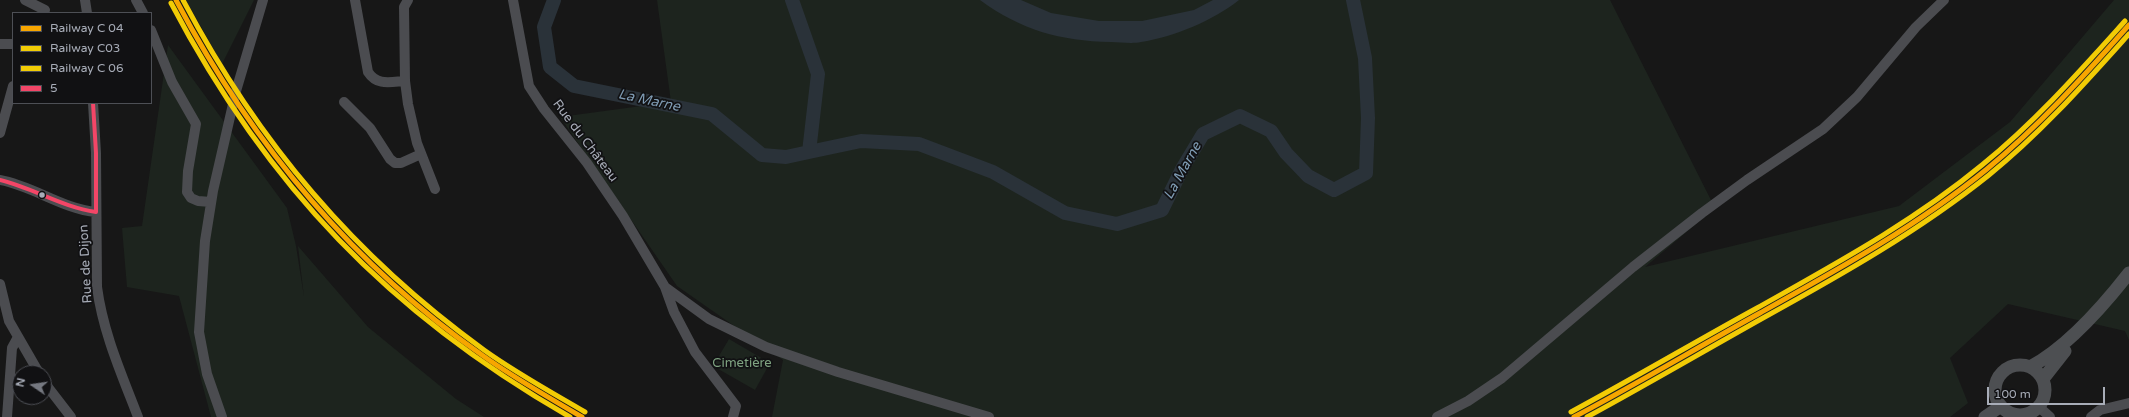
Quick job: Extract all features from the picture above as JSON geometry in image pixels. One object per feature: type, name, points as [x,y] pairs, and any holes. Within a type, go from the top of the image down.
[{"type":"main road","points":[[2030,367],[2043,379],[2045,392],[2039,407],[2029,414],[2023,415],[2010,413],[2001,406],[1995,392],[1998,378],[2003,372],[2016,366],[2030,367],[2051,354],[2065,342],[2129,273]]},
{"type":"main road","points":[[2043,379],[2061,354],[2129,286]]},
{"type":"main road","points":[[1985,417],[2001,406]]},
{"type":"street","points":[[24,0],[46,8]]},
{"type":"street","points":[[85,0],[87,12]]},
{"type":"street","points":[[136,0],[142,12]]},
{"type":"street","points":[[222,417],[207,374],[199,332],[205,241],[211,202],[236,91],[263,0]]},
{"type":"street","points":[[355,0],[368,72],[376,81],[405,81]]},
{"type":"street","points":[[408,0],[404,8],[405,81],[413,129],[435,189]]},
{"type":"street","name":"Rue du Château","points":[[512,0],[529,86],[544,109],[588,163],[623,216],[665,287]]},
{"type":"street","points":[[1437,417],[1468,401],[1502,378],[1633,268],[1702,213],[1747,180],[1823,129],[1857,96],[1916,27],[1944,0]]},
{"type":"street","points":[[152,32],[172,82],[196,124],[196,132],[188,171],[187,192],[191,198],[198,201],[211,202]]},
{"type":"street","points":[[0,44],[12,44]]},
{"type":"street","points":[[0,133],[4,99],[12,87]]},
{"type":"street","points":[[344,102],[370,128],[390,159],[395,163],[401,163],[421,154]]},
{"type":"street","name":"Rue de Dijon","points":[[93,104],[96,153],[97,287],[109,340],[138,417]]},
{"type":"street","points":[[0,180],[14,182],[83,209],[96,212]]},
{"type":"street","points":[[665,287],[674,312],[695,352],[736,406],[733,417]]},
{"type":"street","points":[[665,287],[709,319],[766,348],[838,372],[989,417]]},
{"type":"street","points":[[0,288],[9,321],[34,365]]},
{"type":"street","points":[[8,417],[12,348],[18,337]]},
{"type":"street","points":[[52,392],[71,417]]},
{"type":"street","points":[[2091,417],[2100,410],[2129,403]]},
{"type":"street","points":[[2039,407],[2050,417]]},
{"type":"green space","points":[[186,0],[254,0],[222,64]]},
{"type":"green space","points":[[657,0],[1610,0],[1715,208],[1645,267],[1899,206],[2010,122],[2114,0],[2129,0],[2129,340],[2125,331],[2008,304],[1950,358],[1968,403],[1950,417],[772,417],[783,360],[677,286],[560,117],[671,102]]},
{"type":"green space","points":[[168,45],[287,208],[296,246],[304,297],[298,246],[368,327],[456,399],[484,417],[211,417],[179,296],[127,287],[122,228],[142,226]]},
{"type":"green space","name":"Cimetière","points":[[729,339],[770,363],[755,390],[713,366]]},
{"type":"shaded area","points":[[980,0],[1021,0],[1051,13],[1099,21],[1142,21],[1194,10],[1213,0],[1239,0],[1217,15],[1192,27],[1154,40],[1130,43],[1075,39],[1042,32],[1011,19]]},
{"type":"waterway","name":"La Marne","points":[[554,0],[544,27],[550,67],[574,86],[712,114],[762,155],[786,157],[809,152]]},
{"type":"waterway","name":"La Marne","points":[[792,0],[818,74],[809,152],[861,141],[919,144],[993,172],[1065,213],[1117,224],[1162,210],[1182,169],[1203,134],[1240,116],[1271,131],[1286,153],[1308,176],[1334,190],[1366,173],[1368,118],[1365,58],[1353,0]]},
{"type":"transit line","points":[[176,0],[205,52],[237,102],[271,150],[307,196],[347,239],[389,280],[434,319],[506,372],[582,417]]},
{"type":"transit line","points":[[183,0],[212,52],[243,101],[277,148],[313,193],[351,235],[393,276],[437,314],[484,350],[585,412]]},
{"type":"transit line","points":[[1571,412],[1873,241],[1901,224],[1956,186],[2002,149],[2039,114],[2125,21]]},
{"type":"transit line","points":[[1574,417],[1644,379],[1877,246],[1960,190],[2025,136],[2078,82],[2129,25]]},
{"type":"transit line","name":"5","points":[[93,104],[96,153],[96,212]]},
{"type":"transit line","name":"5","points":[[0,180],[12,183],[59,202],[83,210],[96,212]]},
{"type":"rail line","name":"C03","points":[[171,3],[208,69],[249,130],[292,187],[339,240],[390,289],[445,335],[505,377],[570,417]]},
{"type":"rail line","name":"C03","points":[[1587,417],[1850,269],[1935,215],[1989,175],[2027,142],[2045,125],[2129,34]]}]
